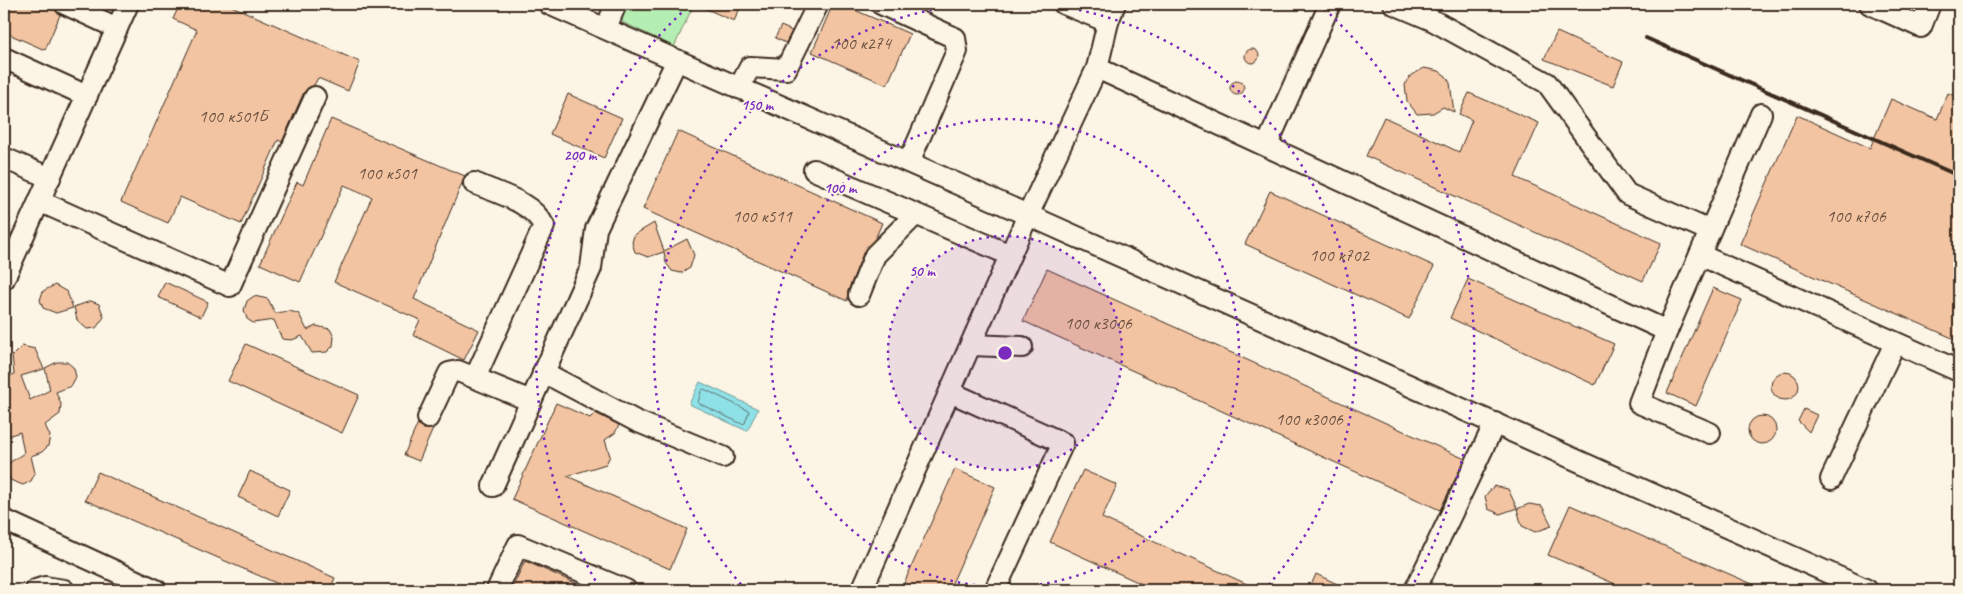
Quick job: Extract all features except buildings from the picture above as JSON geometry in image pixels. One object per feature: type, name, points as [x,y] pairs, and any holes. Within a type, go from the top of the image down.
[{"type":"lane","points":[[65,4],[118,28]]},
{"type":"lane","points":[[4,279],[128,4]]},
{"type":"lane","points":[[549,4],[1028,214],[1867,590]]},
{"type":"lane","points":[[606,28],[616,4]]},
{"type":"lane","points":[[739,88],[750,67],[786,69],[818,4]]},
{"type":"lane","points":[[881,4],[955,38],[957,51],[909,162]]},
{"type":"lane","points":[[862,590],[1028,214],[1098,68],[1111,13],[1064,4]]},
{"type":"lane","points":[[1267,145],[1330,4]]},
{"type":"lane","points":[[1394,4],[1435,12],[1547,84],[1627,194],[1710,231]]},
{"type":"lane","points":[[1870,4],[1920,27],[1930,4]]},
{"type":"lane","points":[[4,58],[87,96]]},
{"type":"lane","points":[[493,486],[591,268],[596,229],[677,60]]},
{"type":"lane","points":[[1098,68],[1667,331]]},
{"type":"lane","points":[[39,201],[230,286],[315,97]]},
{"type":"lane","points":[[1710,433],[1639,402],[1667,331],[1761,114]]},
{"type":"lane","points":[[4,158],[50,178]]},
{"type":"lane","points":[[814,170],[1010,254]]},
{"type":"lane","points":[[474,183],[531,209],[540,217],[544,226],[475,378]]},
{"type":"lane","points":[[859,295],[875,255],[915,214]]},
{"type":"lane","points":[[1700,255],[1959,371]]},
{"type":"lane","points":[[1832,479],[1895,342]]},
{"type":"lane","points":[[971,345],[1022,347]]},
{"type":"lane","points":[[428,418],[449,374],[458,371],[531,400]]},
{"type":"lane","points":[[543,372],[636,421],[723,457]]},
{"type":"lane","points":[[950,392],[1063,443],[995,590]]},
{"type":"lane","points":[[1415,590],[1495,423]]},
{"type":"lane","points":[[4,520],[133,586],[156,590]]},
{"type":"lane","points":[[497,590],[518,545],[626,590]]},
{"type":"lane","points":[[36,590],[45,587],[64,590]]},
{"type":"green space","points":[[624,4],[694,4],[674,47],[622,22]]},
{"type":"water","points":[[700,382],[758,409],[747,431],[689,404]]},
{"type":"railway","points":[[1646,38],[1959,176]]}]
